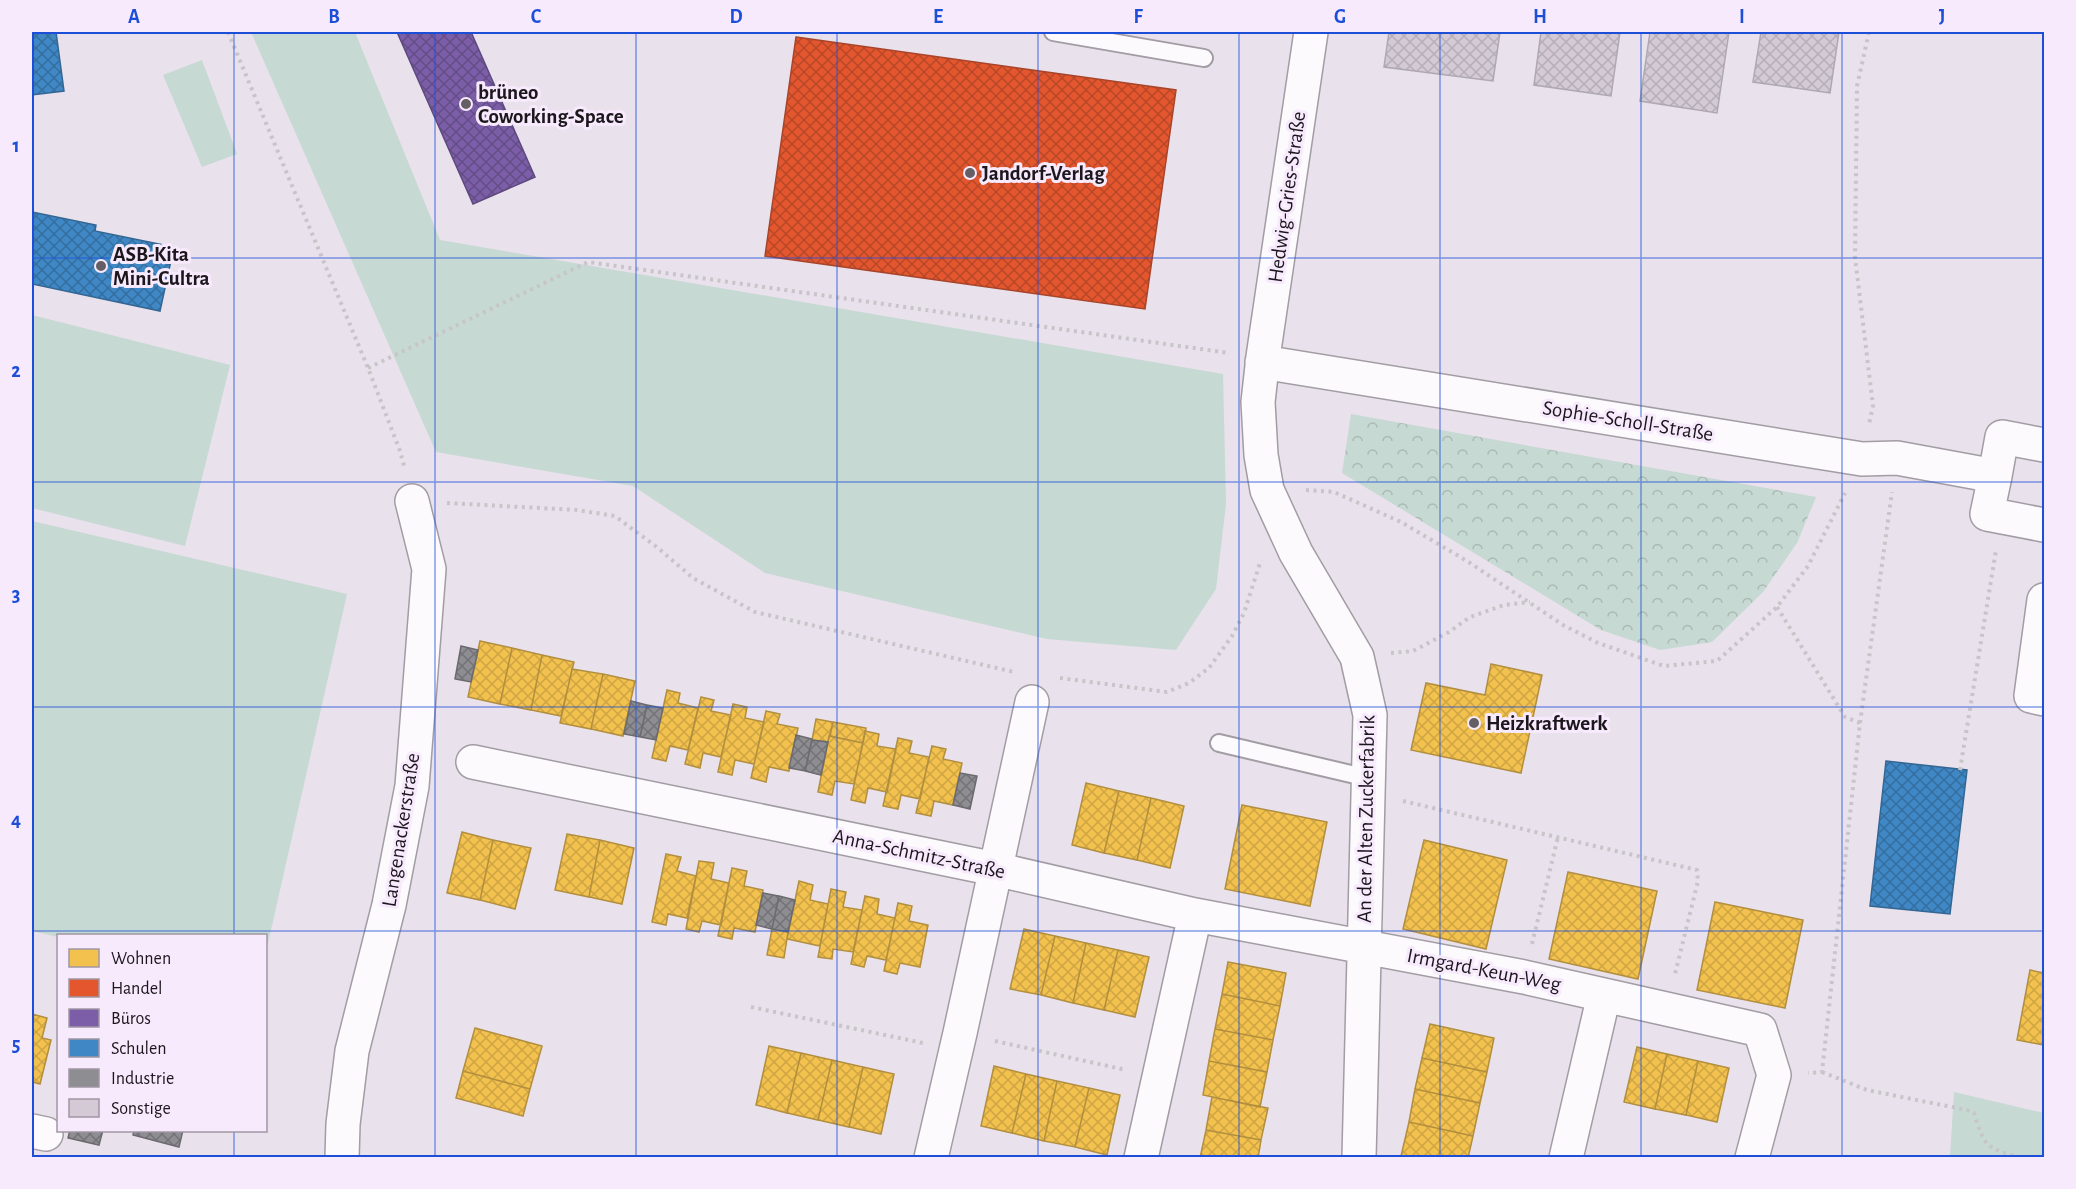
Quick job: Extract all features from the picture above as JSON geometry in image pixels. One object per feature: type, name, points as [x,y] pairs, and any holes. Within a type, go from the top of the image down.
[{"type":"street","name":"Hedwig-Gries-Straße","points":[[1262,359],[1311,32]]},
{"type":"street","name":"Sophie-Scholl-Straße","points":[[1262,359],[1862,459],[1897,458],[1995,476]]},
{"type":"street","name":"An der Alten Zuckerfabrik","points":[[1262,359],[1258,402],[1261,455],[1267,490],[1296,553],[1357,657],[1370,715],[1359,1158]]},
{"type":"street","points":[[2044,445],[2002,437],[1987,514],[2044,525]]},
{"type":"street","name":"Langenackerstraße","points":[[342,1158],[343,1124],[352,1051],[389,905],[412,786],[429,569],[412,501]]},
{"type":"street","points":[[2044,600],[2031,696],[2044,699]]},
{"type":"street","points":[[931,1158],[995,869],[1042,689]]},
{"type":"street","name":"Anna-Schmitz-Straße","points":[[473,762],[995,869],[1195,915],[1364,947]]},
{"type":"street","points":[[1141,1158],[1195,915]]},
{"type":"street","name":"Irmgard-Keun-Weg","points":[[1364,947],[1524,977],[1760,1030],[1774,1075]]},
{"type":"street","points":[[1566,1158],[1604,995]]},
{"type":"street","points":[[1752,1158],[1774,1075]]},
{"type":"lane","points":[[1053,32],[1075,33],[1204,58]]},
{"type":"lane","points":[[1219,743],[1368,786]]},
{"type":"path","points":[[228,32],[368,368],[400,451],[412,501],[577,510],[615,516],[693,578],[755,612],[1018,672]]},
{"type":"path","points":[[1267,490],[1334,492],[1401,522],[1467,561],[1563,625],[1598,643],[1664,666],[1716,661],[1777,608],[1808,566],[1862,459],[1873,406],[1856,257],[1857,86],[1869,32]]},
{"type":"path","points":[[368,368],[588,262],[1262,359]]},
{"type":"path","points":[[1822,1072],[1860,723],[1897,458]]},
{"type":"path","points":[[1960,770],[2001,517]]},
{"type":"path","points":[[1042,689],[1167,692],[1189,683],[1209,668],[1232,636],[1244,613],[1262,551]]},
{"type":"path","points":[[1357,657],[1413,651],[1449,632],[1470,617],[1504,605],[1531,602]]},
{"type":"path","points":[[1777,608],[1845,717],[1860,723]]},
{"type":"path","points":[[1368,786],[1558,837],[1697,870],[1698,881],[1666,1010]]},
{"type":"path","points":[[1524,977],[1558,837]]},
{"type":"path","points":[[751,1007],[1159,1077]]},
{"type":"path","points":[[1774,1075],[1822,1072],[1867,1090],[1967,1110],[1974,1113],[1981,1138],[1992,1149],[2022,1158]]},
{"type":"green space","points":[[251,32],[355,32],[440,240],[1223,374],[1226,504],[1216,589],[1176,650],[1047,639],[765,573],[633,486],[436,452]]},
{"type":"green space","points":[[202,60],[237,154],[202,167],[163,75]]},
{"type":"green space","points":[[32,315],[230,365],[185,546],[32,508]]},
{"type":"green space","points":[[1351,414],[1816,497],[1797,543],[1763,592],[1712,642],[1660,650],[1601,630],[1342,473]]},
{"type":"green space","points":[[32,521],[347,594],[267,948],[267,934],[57,934],[57,937],[32,931]]},
{"type":"green space","points":[[1954,1092],[2044,1113],[2044,1157],[1950,1157]]},
{"type":"building: Wohnen","points":[[480,641],[512,648],[500,704],[468,697]]},
{"type":"building: Wohnen","points":[[512,648],[542,655],[531,710],[500,704]]},
{"type":"building: Wohnen","points":[[542,655],[574,662],[561,716],[531,710]]},
{"type":"building: Wohnen","name":"Heizkraftwerk","points":[[1491,664],[1542,675],[1521,773],[1411,750],[1426,683],[1485,695]]},
{"type":"building: Wohnen","points":[[572,669],[603,674],[591,729],[560,723]]},
{"type":"building: Wohnen","points":[[603,674],[635,681],[623,736],[591,729]]},
{"type":"building: Wohnen","points":[[667,690],[680,693],[678,703],[698,708],[688,750],[670,746],[666,761],[652,758]]},
{"type":"building: Wohnen","points":[[701,697],[714,700],[711,711],[731,715],[721,757],[703,753],[700,768],[685,764]]},
{"type":"building: Wohnen","points":[[733,704],[747,707],[745,718],[764,722],[754,764],[735,760],[732,775],[718,772]]},
{"type":"building: Wohnen","points":[[766,711],[780,714],[777,724],[798,728],[789,771],[769,767],[766,782],[751,778]]},
{"type":"building: Wohnen","points":[[816,719],[833,722],[828,742],[812,740]]},
{"type":"building: Wohnen","points":[[833,722],[866,728],[863,743],[830,736]]},
{"type":"building: Wohnen","points":[[865,731],[879,734],[877,746],[896,749],[887,792],[868,788],[865,803],[851,800]]},
{"type":"building: Wohnen","points":[[829,736],[863,743],[854,784],[835,781],[832,795],[818,792]]},
{"type":"building: Wohnen","points":[[898,738],[912,741],[909,753],[929,757],[920,799],[901,795],[898,809],[883,806]]},
{"type":"building: Wohnen","points":[[932,746],[946,749],[943,759],[962,763],[953,805],[934,801],[931,816],[916,813]]},
{"type":"building: Wohnen","points":[[1086,783],[1119,791],[1104,853],[1072,845]]},
{"type":"building: Wohnen","points":[[1119,791],[1151,798],[1137,860],[1104,853]]},
{"type":"building: Wohnen","points":[[1151,798],[1184,806],[1170,868],[1137,860]]},
{"type":"building: Wohnen","points":[[1242,805],[1327,822],[1310,906],[1225,889]]},
{"type":"building: Wohnen","points":[[462,832],[493,840],[480,900],[447,893]]},
{"type":"building: Wohnen","points":[[567,834],[600,840],[589,897],[555,890]]},
{"type":"building: Wohnen","points":[[493,840],[531,848],[515,909],[480,900]]},
{"type":"building: Wohnen","points":[[600,840],[634,848],[622,904],[589,897]]},
{"type":"building: Wohnen","points":[[1424,840],[1507,860],[1486,949],[1403,929]]},
{"type":"building: Wohnen","points":[[666,854],[681,857],[677,871],[696,876],[687,918],[668,914],[666,925],[652,922]]},
{"type":"building: Wohnen","points":[[699,861],[714,863],[711,879],[729,883],[721,925],[702,921],[699,932],[686,929]]},
{"type":"building: Wohnen","points":[[732,868],[747,871],[744,886],[763,890],[755,932],[734,928],[732,939],[718,936]]},
{"type":"building: Wohnen","points":[[1568,872],[1657,891],[1638,979],[1549,959]]},
{"type":"building: Wohnen","points":[[799,881],[813,885],[810,900],[828,904],[820,946],[787,939]]},
{"type":"building: Wohnen","points":[[831,889],[846,892],[843,907],[862,910],[853,952],[833,949],[832,959],[818,957]]},
{"type":"building: Wohnen","points":[[865,896],[879,899],[877,914],[895,918],[886,960],[867,956],[864,967],[851,964]]},
{"type":"building: Wohnen","points":[[1715,902],[1803,920],[1785,1008],[1697,990]]},
{"type":"building: Wohnen","points":[[898,903],[912,906],[909,921],[928,925],[920,967],[900,963],[897,974],[884,971]]},
{"type":"building: Wohnen","points":[[772,929],[788,932],[784,958],[767,955]]},
{"type":"building: Wohnen","points":[[1024,929],[1055,936],[1041,995],[1010,989]]},
{"type":"building: Wohnen","points":[[1055,936],[1086,943],[1073,1003],[1041,995]]},
{"type":"building: Wohnen","points":[[1086,943],[1118,950],[1104,1010],[1073,1003]]},
{"type":"building: Wohnen","points":[[1118,950],[1149,957],[1135,1017],[1104,1010]]},
{"type":"building: Wohnen","points":[[1228,962],[1286,973],[1280,1006],[1222,994]]},
{"type":"building: Wohnen","points":[[2030,970],[2044,973],[2044,1045],[2017,1040]]},
{"type":"building: Wohnen","points":[[1222,994],[1280,1006],[1273,1040],[1215,1029]]},
{"type":"building: Wohnen","points":[[32,1014],[47,1018],[42,1038],[51,1040],[40,1084],[32,1082]]},
{"type":"building: Wohnen","points":[[1430,1024],[1494,1038],[1487,1072],[1422,1058]]},
{"type":"building: Wohnen","points":[[475,1028],[542,1046],[530,1089],[463,1071]]},
{"type":"building: Wohnen","points":[[1215,1029],[1273,1040],[1267,1072],[1209,1061]]},
{"type":"building: Wohnen","points":[[769,1046],[801,1053],[787,1113],[756,1105]]},
{"type":"building: Wohnen","points":[[1637,1047],[1667,1054],[1655,1109],[1624,1102]]},
{"type":"building: Wohnen","points":[[801,1053],[832,1060],[818,1120],[787,1113]]},
{"type":"building: Wohnen","points":[[1667,1054],[1698,1061],[1686,1115],[1655,1109]]},
{"type":"building: Wohnen","points":[[1422,1058],[1487,1072],[1480,1103],[1415,1089]]},
{"type":"building: Wohnen","points":[[832,1060],[863,1067],[849,1127],[818,1120]]},
{"type":"building: Wohnen","points":[[1209,1061],[1267,1072],[1260,1107],[1203,1095]]},
{"type":"building: Wohnen","points":[[1698,1061],[1729,1068],[1717,1122],[1686,1115]]},
{"type":"building: Wohnen","points":[[994,1066],[1026,1074],[1012,1133],[981,1126]]},
{"type":"building: Wohnen","points":[[863,1067],[894,1074],[881,1134],[849,1127]]},
{"type":"building: Wohnen","points":[[463,1071],[530,1089],[523,1116],[456,1098]]},
{"type":"building: Wohnen","points":[[1026,1074],[1057,1081],[1044,1141],[1012,1133]]},
{"type":"building: Wohnen","points":[[1057,1081],[1089,1088],[1075,1147],[1044,1141]]},
{"type":"building: Wohnen","points":[[1089,1088],[1120,1095],[1107,1155],[1075,1147]]},
{"type":"building: Wohnen","points":[[1415,1089],[1480,1103],[1473,1136],[1409,1122]]},
{"type":"building: Wohnen","points":[[1212,1097],[1268,1108],[1261,1140],[1206,1130]]},
{"type":"building: Wohnen","points":[[1409,1122],[1473,1136],[1468,1158],[1401,1156]]},
{"type":"building: Wohnen","points":[[1206,1130],[1261,1140],[1258,1158],[1200,1158]]},
{"type":"building: Handel","name":"Jandorf-Verlag","points":[[796,37],[1176,90],[1145,309],[765,256]]},
{"type":"building: Büros","name":"brüneo Coworking-Space","points":[[397,32],[471,32],[535,177],[473,204]]},
{"type":"building: Schulen","points":[[32,32],[56,32],[64,91],[32,95]]},
{"type":"building: Schulen","name":"ASB-Kita Mini-Cultra","points":[[32,212],[96,225],[95,231],[174,247],[160,311],[32,284]]},
{"type":"building: Schulen","points":[[1886,761],[1967,770],[1950,914],[1870,906]]},
{"type":"building: Industrie","points":[[461,646],[478,650],[471,682],[455,679]]},
{"type":"building: Industrie","points":[[631,701],[647,705],[640,737],[624,734]]},
{"type":"building: Industrie","points":[[647,705],[663,708],[656,740],[640,737]]},
{"type":"building: Industrie","points":[[796,735],[812,739],[805,771],[789,768]]},
{"type":"building: Industrie","points":[[812,740],[828,742],[821,775],[805,771]]},
{"type":"building: Industrie","points":[[960,773],[977,776],[970,809],[953,805]]},
{"type":"building: Industrie","points":[[763,893],[779,896],[772,929],[756,925]]},
{"type":"building: Industrie","points":[[779,896],[795,900],[788,932],[772,929]]},
{"type":"building: Industrie","points":[[70,1132],[102,1132],[99,1145],[68,1138]]},
{"type":"building: Industrie","points":[[134,1132],[183,1132],[179,1147],[133,1135]]},
{"type":"building: Sonstige","points":[[1389,32],[1500,32],[1493,81],[1384,67]]},
{"type":"building: Sonstige","points":[[1541,32],[1620,32],[1611,96],[1534,85]]},
{"type":"building: Sonstige","points":[[1650,32],[1729,32],[1717,113],[1640,101]]},
{"type":"building: Sonstige","points":[[1761,32],[1839,32],[1830,93],[1753,82]]},
{"type":"place","name":"brüneo Coworking-Space","points":[[466,104]]},
{"type":"place","name":"Jandorf-Verlag","points":[[970,173]]},
{"type":"place","name":"ASB-Kita Mini-Cultra","points":[[101,266]]},
{"type":"place","name":"Heizkraftwerk","points":[[1474,723]]}]
